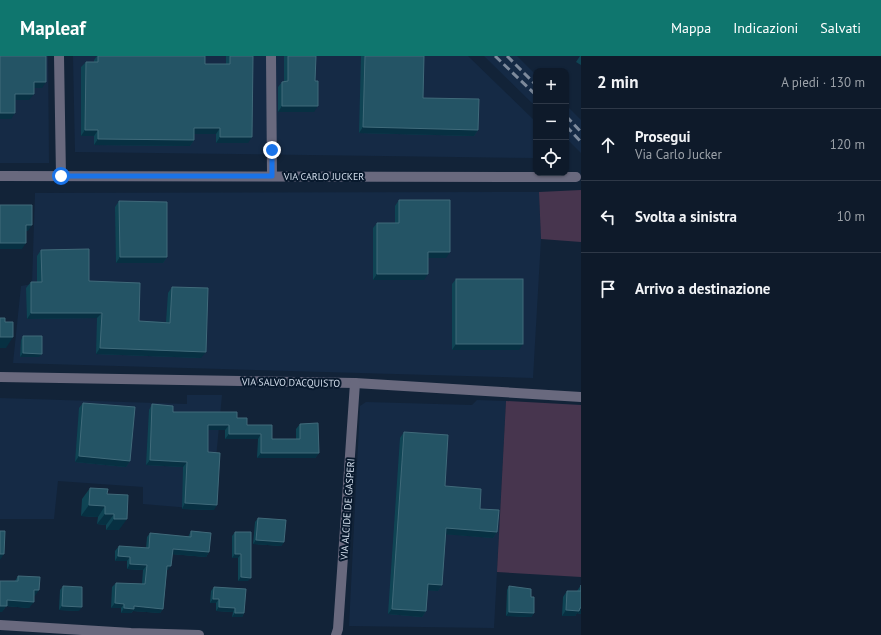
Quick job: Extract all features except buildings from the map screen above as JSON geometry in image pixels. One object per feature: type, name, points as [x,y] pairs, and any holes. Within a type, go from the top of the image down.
[{"type":"street","points":[[60,56],[61,176]]},
{"type":"street","points":[[271,56],[272,176]]},
{"type":"street","name":"VIA CARLO JUCKER","points":[[0,176],[576,176]]},
{"type":"street","name":"VIA SALVO D'ACQUISTO","points":[[0,376],[355,383],[581,396]]},
{"type":"street","name":"VIA ALCIDE DE GASPERI","points":[[336,635],[338,629],[355,383]]},
{"type":"street","points":[[0,625],[131,633],[199,635]]},
{"type":"shaded area","points":[[0,56],[48,56],[49,163],[0,163]]},
{"type":"shaded area","points":[[73,56],[468,56],[533,119],[533,158],[75,152]]},
{"type":"shaded area","points":[[484,56],[517,56],[533,72],[533,104]]},
{"type":"shaded area","points":[[569,108],[581,120],[581,153],[569,141]]},
{"type":"shaded area","points":[[581,190],[581,242],[541,239],[539,192]]},
{"type":"shaded area","points":[[539,192],[541,239],[533,378],[13,363],[21,286],[32,284],[35,193]]},
{"type":"shaded area","points":[[187,395],[222,395],[216,458],[214,510],[143,504],[143,487],[58,481],[54,519],[0,519],[0,398],[187,404]]},
{"type":"shaded area","points":[[477,400],[506,401],[494,628],[349,626],[360,406],[366,402],[472,405]]},
{"type":"shaded area","points":[[506,401],[581,405],[581,577],[497,572]]},
{"type":"railway","points":[[495,56],[533,92]]},
{"type":"railway","points":[[507,56],[533,82]]},
{"type":"railway","points":[[569,119],[581,132]]},
{"type":"railway","points":[[569,129],[581,142]]},
{"type":"route","points":[[61,176],[272,176],[272,150]]}]
